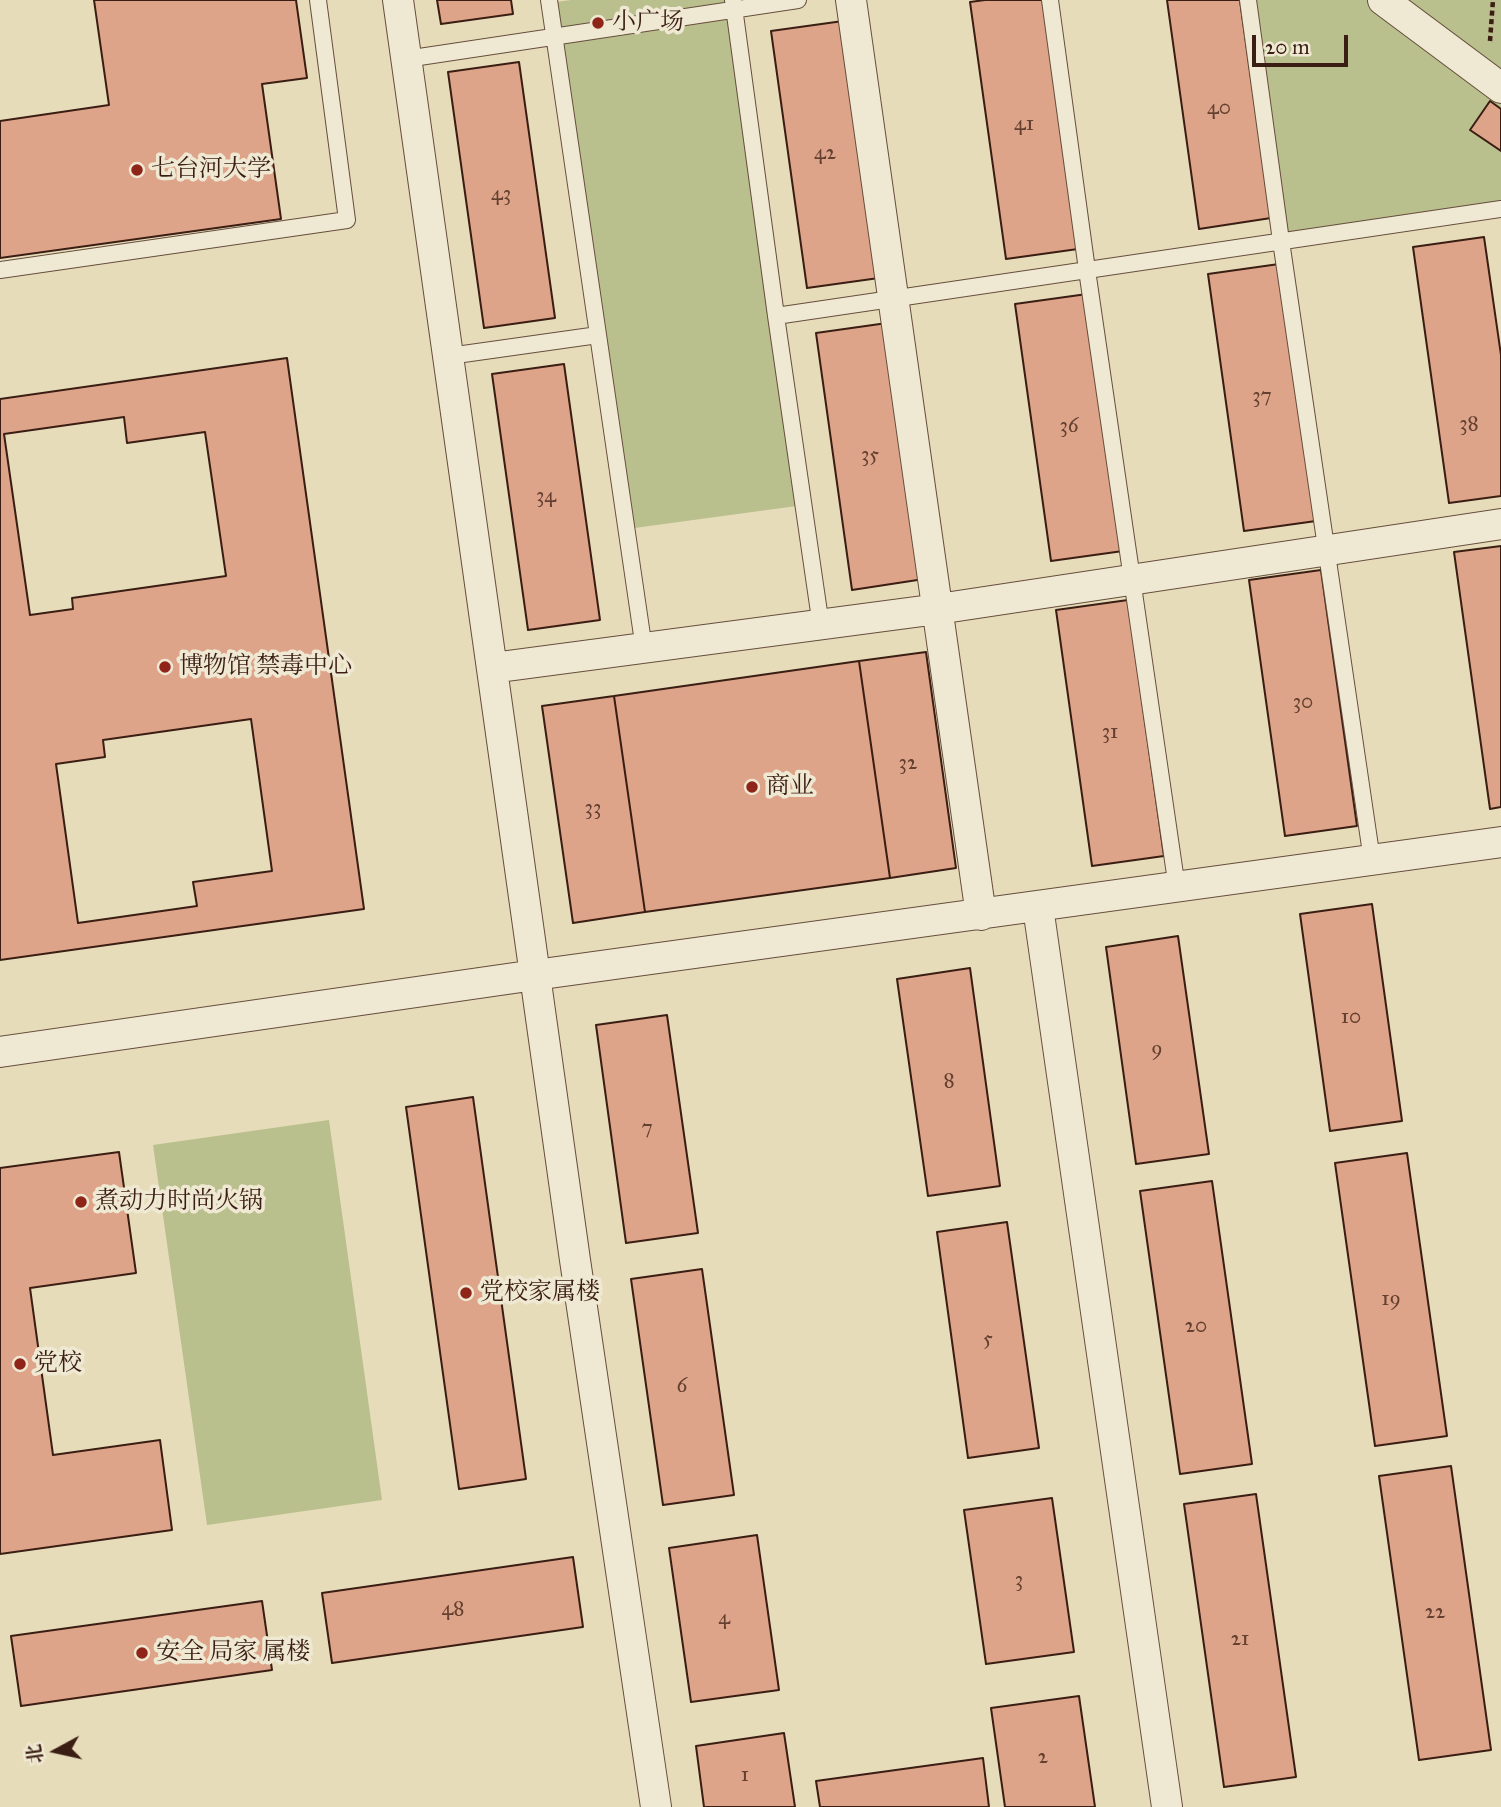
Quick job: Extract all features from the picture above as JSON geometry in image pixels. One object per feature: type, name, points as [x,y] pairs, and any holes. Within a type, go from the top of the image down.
[{"type":"street","points":[[398,0],[535,975],[656,1807]]},
{"type":"street","points":[[851,0],[891,299],[981,915]]},
{"type":"street","points":[[1383,0],[1501,88]]},
{"type":"street","points":[[492,668],[821,626],[1501,524]]},
{"type":"street","points":[[0,1052],[535,975],[1501,842]]},
{"type":"street","points":[[1038,907],[1167,1807]]},
{"type":"lane","points":[[0,270],[347,220],[318,0]]},
{"type":"lane","points":[[549,0],[644,649]]},
{"type":"lane","points":[[406,59],[554,37],[734,5],[798,0]]},
{"type":"lane","points":[[1050,0],[1177,888]]},
{"type":"lane","points":[[1248,0],[1372,860]]},
{"type":"lane","points":[[734,5],[821,626]]},
{"type":"lane","points":[[776,316],[1501,209]]},
{"type":"lane","points":[[449,356],[598,335]]},
{"type":"green space","points":[[571,0],[733,0],[804,505],[627,529],[549,3]]},
{"type":"green space","points":[[1248,0],[1501,0],[1501,209],[1281,241]]},
{"type":"green space","points":[[329,1120],[382,1500],[207,1525],[153,1145]]},
{"type":"building","name":"七台河大学","points":[[94,0],[296,0],[307,78],[262,84],[281,219],[0,258],[0,121],[109,105]]},
{"type":"building","points":[[437,0],[511,0],[513,14],[441,24]]},
{"type":"building","points":[[1043,0],[1078,249],[1006,259],[970,2]]},
{"type":"building","points":[[1167,0],[1240,0],[1271,218],[1199,229]]},
{"type":"building","points":[[843,21],[879,278],[807,288],[771,31]]},
{"type":"building","points":[[519,62],[555,318],[484,328],[448,72]]},
{"type":"building","points":[[1490,101],[1501,109],[1501,151],[1470,130]]},
{"type":"building","points":[[1484,237],[1501,355],[1501,496],[1449,503],[1413,247]]},
{"type":"building","points":[[1279,264],[1316,521],[1244,531],[1208,274]]},
{"type":"building","points":[[1087,294],[1123,551],[1051,561],[1015,304]]},
{"type":"building","points":[[887,323],[924,579],[852,590],[816,333]]},
{"type":"building","name":"博物馆 禁毒中心","points":[[287,358],[364,909],[0,960],[0,399]],"holes":[[[124,417],[127,443],[205,432],[226,576],[72,598],[73,609],[30,615],[4,434]],[[251,719],[272,871],[193,882],[197,906],[78,923],[56,764],[105,757],[103,740]]]},
{"type":"building","points":[[564,364],[600,620],[528,630],[492,374]]},
{"type":"building","points":[[1501,546],[1501,807],[1490,809],[1454,552]]},
{"type":"building","points":[[1321,570],[1357,826],[1285,836],[1249,580]]},
{"type":"building","points":[[1128,600],[1164,856],[1092,866],[1056,610]]},
{"type":"building","points":[[926,652],[956,868],[890,878],[859,661]]},
{"type":"building","name":"商业","points":[[859,661],[890,878],[645,912],[614,696]]},
{"type":"building","points":[[614,696],[645,912],[573,923],[542,706]]},
{"type":"building","points":[[1372,904],[1402,1121],[1330,1131],[1300,914]]},
{"type":"building","points":[[1178,936],[1209,1154],[1136,1164],[1106,947]]},
{"type":"building","points":[[970,968],[1000,1186],[928,1196],[897,979]]},
{"type":"building","points":[[667,1015],[698,1233],[626,1243],[596,1025]]},
{"type":"building","name":"党校家属楼","points":[[473,1097],[526,1479],[459,1489],[406,1107]]},
{"type":"building","name":"党校","points":[[119,1152],[136,1273],[30,1288],[53,1455],[160,1440],[172,1530],[0,1554],[0,1168]]},
{"type":"building","points":[[1407,1153],[1447,1436],[1375,1446],[1335,1163]]},
{"type":"building","points":[[1212,1181],[1252,1464],[1180,1474],[1140,1191]]},
{"type":"building","points":[[1007,1222],[1039,1448],[968,1458],[937,1232]]},
{"type":"building","points":[[702,1269],[734,1495],[663,1505],[631,1279]]},
{"type":"building","points":[[1451,1466],[1491,1750],[1419,1760],[1379,1476]]},
{"type":"building","points":[[1256,1494],[1296,1777],[1224,1787],[1184,1504]]},
{"type":"building","points":[[1052,1498],[1074,1652],[986,1664],[964,1510]]},
{"type":"building","points":[[757,1535],[779,1690],[691,1702],[669,1548]]},
{"type":"building","points":[[573,1557],[583,1627],[332,1663],[322,1593]]},
{"type":"building","name":"安全 局家 属楼","points":[[262,1601],[272,1670],[21,1706],[11,1636]]},
{"type":"building","points":[[1079,1696],[1095,1807],[1005,1807],[991,1708]]},
{"type":"building","points":[[784,1733],[795,1807],[704,1807],[696,1746]]},
{"type":"building","points":[[983,1758],[989,1807],[820,1807],[816,1781]]},
{"type":"place","name":"小广场","points":[[598,23]]},
{"type":"place","name":"七台河大学","points":[[137,170]]},
{"type":"place","name":"博物馆 禁毒中心","points":[[165,667]]},
{"type":"place","name":"商业","points":[[752,787]]},
{"type":"place","name":"煮动力时尚火锅","points":[[81,1202]]},
{"type":"place","name":"党校家属楼","points":[[466,1293]]},
{"type":"place","name":"党校","points":[[20,1364]]},
{"type":"place","name":"安全 局家 属楼","points":[[142,1653]]}]
